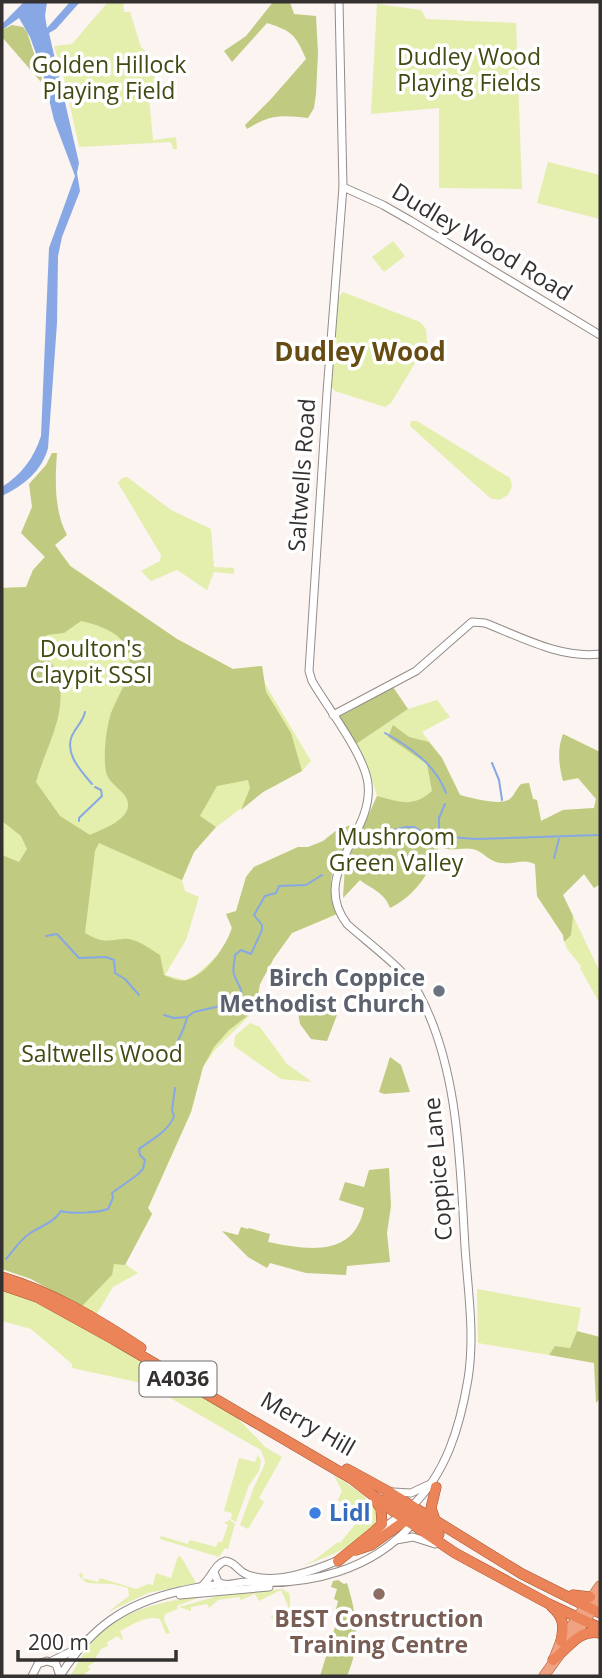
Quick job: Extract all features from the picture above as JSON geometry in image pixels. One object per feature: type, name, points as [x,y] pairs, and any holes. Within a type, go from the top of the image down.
[{"type":"highway","name":"Merry Hill","points":[[2,1277],[40,1290],[113,1330],[158,1360],[389,1492],[411,1515],[456,1553],[548,1604],[589,1609]]},
{"type":"highway","name":"Merry Hill","points":[[2,1285],[62,1309],[352,1479],[362,1488],[411,1515],[435,1520],[525,1575]]},
{"type":"highway","points":[[350,1471],[467,1554],[478,1565]]},
{"type":"highway","points":[[435,1520],[431,1508],[436,1487]]},
{"type":"highway","points":[[338,1561],[382,1524],[379,1504],[362,1488]]},
{"type":"highway","points":[[354,1551],[371,1545],[411,1515]]},
{"type":"highway","points":[[589,1609],[526,1580],[525,1575],[536,1577],[578,1597],[600,1619]]},
{"type":"highway","points":[[548,1604],[558,1612],[562,1620],[564,1627],[561,1641]]},
{"type":"highway","name":"A4036","points":[[589,1609],[600,1630]]},
{"type":"highway","points":[[553,1660],[582,1634],[600,1630]]},
{"type":"main road","points":[[544,1676],[589,1609],[600,1586]]},
{"type":"main road","points":[[553,1660],[561,1641],[589,1609]]},
{"type":"street","name":"Saltwells Road","points":[[339,2],[343,187],[308,665],[312,681],[359,758],[368,783],[366,809],[348,847]]},
{"type":"street","name":"Dudley Wood Road","points":[[343,187],[411,221],[600,335]]},
{"type":"street","points":[[333,715],[416,671],[472,622],[485,623],[566,653],[586,656],[600,653]]},
{"type":"street","name":"Coppice Lane","points":[[348,847],[335,880],[336,902],[340,915],[418,991],[433,1027],[454,1105],[472,1336],[462,1407],[440,1473],[411,1515]]},
{"type":"street","points":[[151,1598],[249,1589],[323,1577],[347,1568],[371,1557],[392,1542],[436,1487],[440,1473]]},
{"type":"street","points":[[389,1492],[418,1491],[440,1473]]},
{"type":"street","points":[[392,1542],[413,1537],[456,1553]]},
{"type":"street","points":[[203,1585],[217,1565],[225,1561],[233,1562],[238,1569],[251,1576],[272,1577],[317,1569],[354,1551]]},
{"type":"street","points":[[317,1569],[321,1571],[343,1563],[347,1568]]},
{"type":"street","points":[[234,1583],[239,1576],[238,1569]]},
{"type":"street","points":[[214,1572],[216,1580],[224,1585]]},
{"type":"street","points":[[60,1676],[97,1630],[119,1613],[151,1598],[203,1585],[278,1584]]},
{"type":"street","points":[[32,1676],[38,1664],[52,1661],[83,1645]]},
{"type":"street","points":[[52,1661],[58,1667],[60,1676]]},
{"type":"green space","name":"Golden Hillock Playing Field","points":[[108,2],[123,2],[124,12],[130,12],[141,47],[158,64],[149,98],[153,140],[176,137],[177,149],[173,149],[171,142],[79,147],[54,46],[72,44]]},
{"type":"green space","points":[[273,2],[290,2],[294,14],[316,16],[318,53],[314,108],[308,118],[276,117],[247,129],[245,125],[306,59],[292,35],[267,23],[232,62],[224,51],[246,36]]},
{"type":"green space","name":"Dudley Wood Playing Fields","points":[[377,4],[421,10],[426,19],[516,23],[522,189],[439,188],[439,108],[371,114]]},
{"type":"green space","points":[[12,25],[23,27],[27,32],[41,82],[2,37],[2,30]]},
{"type":"green space","points":[[548,162],[600,175],[600,219],[537,203]]},
{"type":"green space","points":[[393,241],[405,256],[384,272],[372,257]]},
{"type":"green space","points":[[343,292],[420,322],[426,329],[427,343],[391,403],[385,407],[335,391],[331,386],[338,298]]},
{"type":"green space","points":[[411,421],[417,421],[510,478],[512,486],[508,495],[499,500],[490,498],[410,426]]},
{"type":"green space","name":"Saltwells Wood","points":[[52,453],[57,453],[58,506],[67,535],[55,545],[70,566],[177,639],[233,669],[262,666],[266,692],[291,733],[302,771],[263,792],[241,810],[250,788],[248,780],[217,786],[200,816],[216,827],[194,852],[182,880],[99,843],[95,851],[85,933],[104,940],[128,939],[137,942],[160,955],[164,975],[187,980],[202,972],[215,959],[225,943],[232,928],[226,914],[236,911],[246,877],[254,867],[298,847],[308,847],[323,841],[338,829],[355,824],[334,867],[332,877],[331,887],[337,914],[292,933],[260,984],[255,1010],[229,1030],[214,1047],[203,1067],[191,1112],[148,1208],[152,1214],[125,1265],[114,1264],[112,1275],[81,1307],[31,1279],[2,1269],[2,855],[19,862],[27,849],[21,836],[2,821],[2,588],[26,587],[33,570],[45,557],[21,533],[32,507],[29,484],[46,465]],"holes":[[[81,621],[116,635],[127,648],[129,657],[126,679],[109,719],[105,758],[108,777],[126,797],[128,807],[118,821],[90,835],[60,816],[36,782],[56,726],[61,698],[55,669],[40,646],[47,635],[64,633]]]},
{"type":"green space","points":[[127,477],[171,510],[211,529],[214,567],[234,568],[234,574],[214,572],[207,590],[177,570],[151,581],[141,571],[160,561],[161,555],[118,483]]},
{"type":"green space","name":"Saltwells Wood","points":[[55,545],[71,566],[177,639],[233,669],[262,666],[265,684],[311,761],[302,771],[263,792],[216,827],[194,852],[182,880],[185,891],[199,897],[186,940],[165,975],[185,980],[196,975],[218,955],[228,939],[247,875],[254,867],[298,847],[308,864],[331,871],[330,896],[337,914],[292,933],[260,984],[255,1010],[214,1051],[203,1067],[191,1112],[148,1208],[152,1214],[125,1264],[138,1273],[113,1287],[96,1315],[31,1279],[2,1269],[2,588],[26,587],[33,570]]},
{"type":"green space","points":[[393,687],[408,709],[356,744],[339,717]]},
{"type":"green space","name":"Mushroom Green Valley","points":[[437,700],[450,717],[422,732],[442,758],[460,795],[487,801],[507,801],[521,784],[529,783],[533,799],[537,800],[541,821],[563,810],[594,808],[596,799],[578,778],[563,781],[559,758],[563,734],[600,752],[600,884],[594,888],[584,874],[563,895],[600,972],[600,1004],[581,966],[567,949],[563,935],[537,896],[535,865],[497,862],[472,849],[439,847],[421,882],[407,897],[390,908],[381,895],[360,880],[343,898],[345,867],[377,796],[368,766],[356,744],[408,709]]},
{"type":"green space","name":"Mushroom Green Valley","points":[[393,725],[409,737],[429,742],[442,758],[460,795],[487,801],[507,801],[521,784],[529,783],[533,799],[537,800],[541,821],[563,810],[594,808],[596,799],[578,778],[563,781],[559,758],[563,734],[600,752],[600,884],[594,888],[584,874],[563,895],[573,916],[571,935],[564,942],[563,935],[537,896],[535,864],[497,862],[472,849],[439,847],[421,883],[407,897],[390,908],[381,895],[360,880],[343,898],[345,867],[377,796],[412,802],[432,791],[427,764],[388,737]]},
{"type":"green space","points":[[304,1003],[316,1010],[324,1008],[337,1015],[327,1041],[311,1039],[300,1024],[297,1007],[303,1007]]},
{"type":"green space","points":[[250,1023],[260,1027],[287,1064],[312,1082],[281,1079],[234,1046],[235,1036]]},
{"type":"green space","points":[[390,1057],[401,1065],[410,1092],[379,1092]]},
{"type":"green space","points":[[389,1168],[391,1206],[387,1233],[390,1262],[347,1266],[346,1275],[306,1273],[270,1263],[267,1268],[248,1257],[222,1231],[238,1235],[241,1227],[249,1228],[270,1234],[268,1242],[298,1247],[327,1247],[340,1243],[350,1236],[359,1224],[364,1208],[339,1200],[345,1182],[364,1187],[369,1170]]},
{"type":"green space","points":[[477,1289],[581,1308],[577,1331],[570,1348],[555,1346],[549,1355],[478,1343]]},
{"type":"green space","points":[[2,1290],[48,1307],[231,1411],[265,1447],[282,1457],[259,1498],[264,1502],[248,1529],[240,1525],[264,1466],[261,1450],[160,1392],[137,1382],[72,1368],[72,1364],[31,1329],[2,1321]]},
{"type":"green space","points":[[577,1331],[600,1337],[600,1398],[596,1403],[594,1363],[549,1355],[555,1346],[570,1348]]},
{"type":"green space","points":[[258,1455],[261,1461],[259,1471],[249,1485],[236,1522],[231,1519],[232,1513],[224,1511],[239,1458],[255,1462]]},
{"type":"green space","points":[[334,1475],[369,1501],[377,1516],[373,1526],[352,1544],[301,1566],[340,1543],[362,1516],[338,1500],[342,1491]]},
{"type":"green space","points":[[230,1520],[235,1524],[228,1549],[225,1548],[219,1557],[160,1539],[161,1536],[188,1544],[190,1540],[216,1547],[218,1542],[222,1542],[228,1525],[224,1523]]},
{"type":"green space","points":[[178,1556],[196,1583],[148,1593],[108,1612],[129,1596],[128,1588],[113,1584],[87,1583],[79,1576],[80,1573],[83,1574],[82,1578],[98,1582],[100,1578],[136,1589],[153,1585],[156,1573],[171,1578]]},
{"type":"green space","points":[[333,1581],[347,1583],[353,1607],[356,1630],[354,1653],[347,1676],[320,1676],[339,1614],[335,1613],[338,1601],[334,1599],[337,1589],[331,1587]]},
{"type":"green space","points":[[282,1589],[289,1593],[289,1607],[286,1615],[274,1623],[271,1616],[286,1612],[288,1606],[281,1590],[259,1601],[255,1594],[241,1600],[239,1597],[218,1600],[209,1608],[207,1604],[191,1607],[191,1611],[179,1607],[218,1596]]},
{"type":"green space","points":[[205,1595],[165,1614],[164,1620],[170,1633],[166,1634],[160,1619],[140,1621],[120,1631],[123,1639],[118,1636],[107,1642],[108,1646],[101,1649],[96,1657],[98,1660],[88,1666],[90,1670],[85,1673],[86,1676],[71,1676],[96,1639],[126,1616],[161,1603]]},
{"type":"water","points":[[24,2],[47,2],[47,28],[70,2],[80,2],[56,29],[49,33],[79,163],[77,173],[80,191],[62,237],[58,256],[57,323],[48,448],[31,477],[2,496],[2,487],[26,465],[41,436],[49,248],[75,176],[54,120],[42,70],[30,37],[19,18],[2,30],[2,24]]},
{"type":"waterway","points":[[87,653],[95,645]]},
{"type":"waterway","points":[[61,648],[79,655]]},
{"type":"waterway","points":[[85,712],[70,746],[74,760],[92,784]]},
{"type":"waterway","points":[[385,733],[404,744],[429,765],[446,793]]},
{"type":"waterway","points":[[492,763],[499,780],[502,800]]},
{"type":"waterway","points":[[79,821],[102,796],[101,790],[95,787]]},
{"type":"waterway","points":[[439,836],[439,818],[445,804]]},
{"type":"waterway","points":[[357,847],[406,827],[414,827],[426,834],[475,839],[600,835]]},
{"type":"waterway","points":[[554,858],[559,839]]},
{"type":"waterway","points":[[164,1015],[174,1018],[187,1017],[194,1012],[238,1002],[241,990],[233,972],[235,955],[241,950],[251,954],[262,930],[262,925],[254,915],[265,896],[276,893],[279,886],[306,885],[322,875]]},
{"type":"waterway","points":[[46,936],[57,934],[79,958],[106,957],[114,960],[115,973],[125,979],[139,995]]},
{"type":"waterway","points":[[172,1060],[187,1018]]},
{"type":"waterway","points":[[6,1259],[26,1236],[51,1221],[61,1211],[84,1213],[108,1209],[113,1198],[112,1193],[143,1169],[145,1160],[139,1149],[159,1135],[171,1122],[174,1116],[172,1110],[175,1088]]},
{"type":"place","name":"Birch Coppice Methodist Church","points":[[439,991]]},
{"type":"place","name":"Lidl","points":[[315,1513]]},
{"type":"place","name":"BEST Construction Training Centre","points":[[379,1594]]},
{"type":"district","name":"Dudley Wood","points":[[360,352]]},
{"type":"park label","name":"Doulton's Claypit SSSI","points":[[91,662]]}]
